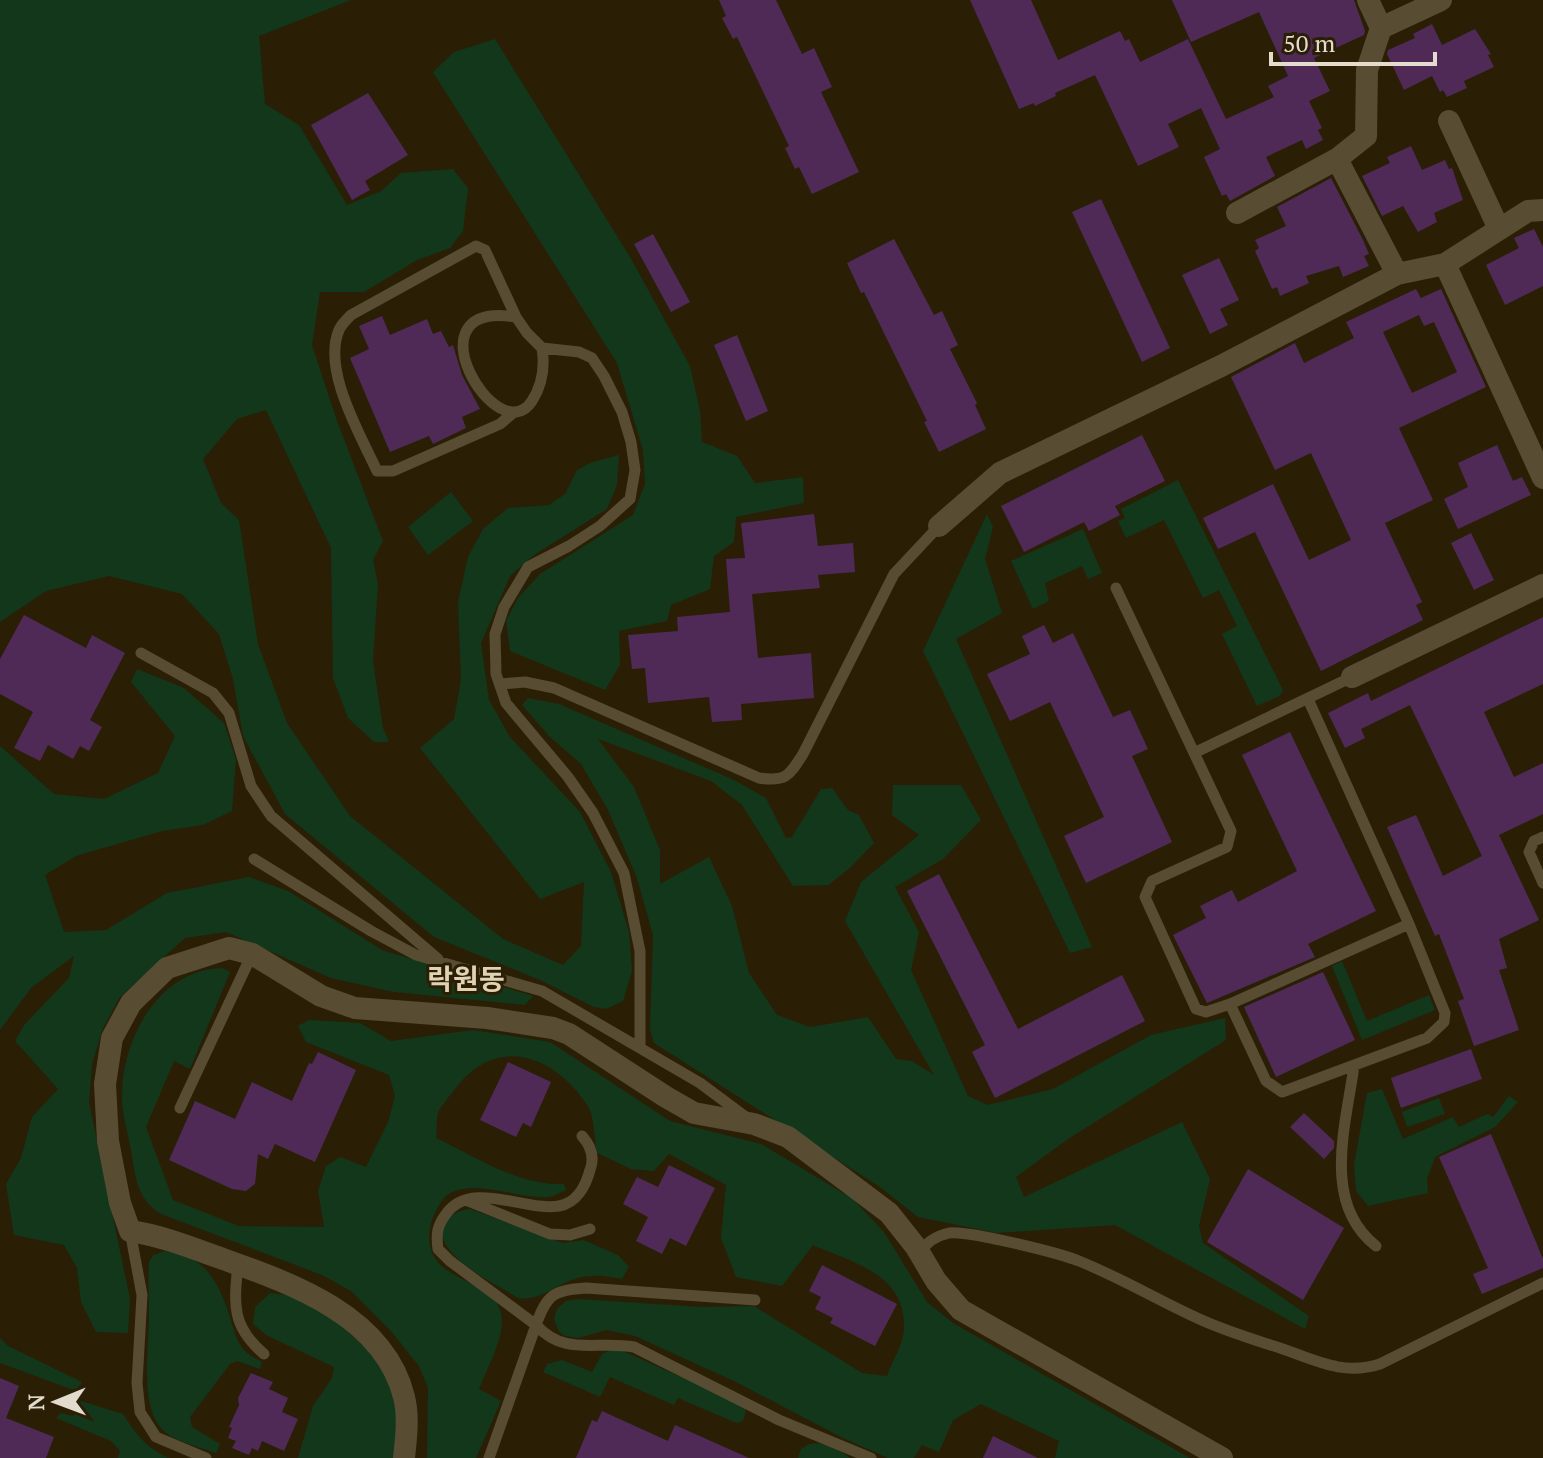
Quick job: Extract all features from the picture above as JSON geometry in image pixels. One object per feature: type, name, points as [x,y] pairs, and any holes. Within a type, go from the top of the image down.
[{"type":"street","points":[[1237,213],[1337,159],[1366,136],[1367,70],[1381,28],[1368,0]]},
{"type":"street","points":[[1381,28],[1441,0]]},
{"type":"street","points":[[1449,121],[1499,229]]},
{"type":"street","points":[[1337,159],[1397,274]]},
{"type":"street","points":[[939,526],[1000,473],[1221,366],[1397,274],[1445,264],[1528,211],[1543,210]]},
{"type":"street","points":[[1445,264],[1543,478]]},
{"type":"street","points":[[1352,677],[1543,585]]},
{"type":"street","points":[[404,1458],[407,1433],[405,1399],[389,1362],[357,1325],[312,1295],[238,1264],[160,1236],[130,1231],[120,1203],[108,1141],[105,1084],[112,1038],[131,1003],[167,968],[229,948],[252,954],[321,996],[355,1008],[487,1018],[553,1028],[569,1034],[694,1113],[754,1124],[788,1137],[889,1213],[936,1281],[961,1310],[1222,1458]]},
{"type":"lane","points":[[476,246],[485,250],[516,317],[542,348],[544,365],[540,385],[530,405],[514,412],[500,424],[393,471],[377,471],[350,413],[334,362],[339,329],[351,315],[476,246]]},
{"type":"lane","points":[[514,412],[497,409],[483,396],[473,379],[464,351],[464,333],[487,315],[516,317]]},
{"type":"lane","points":[[542,348],[579,352],[592,358],[622,412],[635,470],[630,499],[569,546],[528,567],[504,607],[495,634],[496,674],[506,703],[568,777],[593,813],[624,873],[640,951],[640,1048]]},
{"type":"lane","points":[[500,684],[525,682],[554,688],[759,778],[776,780],[790,774],[803,754],[894,574],[939,526]]},
{"type":"lane","points":[[1116,588],[1231,831],[1227,847],[1152,881],[1145,897],[1196,1009],[1206,1012],[1230,1004],[1409,924]]},
{"type":"lane","points":[[141,653],[213,693],[229,713],[251,786],[271,816],[441,962]]},
{"type":"lane","points":[[1194,753],[1352,677]]},
{"type":"lane","points":[[1230,1004],[1266,1081],[1282,1092],[1427,1038],[1444,1022],[1445,1013],[1409,924],[1308,699]]},
{"type":"lane","points":[[1543,837],[1534,841],[1529,852],[1543,883]]},
{"type":"lane","points":[[254,859],[416,955],[542,991],[700,1083],[754,1124]]},
{"type":"lane","points":[[180,1108],[252,954]]},
{"type":"lane","points":[[1354,1066],[1340,1180],[1347,1211],[1362,1236],[1376,1246]]},
{"type":"lane","points":[[582,1136],[590,1145],[592,1164],[586,1185],[575,1198],[559,1206],[485,1197],[467,1200],[451,1207],[438,1225],[438,1249],[560,1344],[589,1347],[612,1343],[634,1347],[779,1420],[871,1458]]},
{"type":"lane","points":[[467,1200],[550,1234],[570,1235],[590,1229]]},
{"type":"lane","points":[[130,1231],[142,1295],[137,1383],[140,1412],[156,1437],[206,1458]]},
{"type":"lane","points":[[920,1254],[925,1245],[935,1238],[952,1232],[1051,1252],[1081,1262],[1211,1324],[1331,1366],[1361,1370],[1380,1364],[1543,1283]]},
{"type":"lane","points":[[238,1264],[234,1296],[239,1323],[246,1339],[264,1354]]},
{"type":"lane","points":[[489,1458],[543,1305],[563,1290],[586,1288],[755,1300]]},
{"type":"green space","points":[[0,0],[351,0],[259,36],[265,104],[299,125],[347,205],[381,191],[401,173],[453,169],[468,188],[463,231],[450,248],[417,260],[364,292],[320,292],[312,345],[383,541],[373,560],[378,584],[373,661],[383,728],[389,742],[374,742],[348,718],[333,678],[331,548],[266,410],[237,419],[203,459],[221,503],[239,520],[258,644],[287,723],[350,816],[503,939],[563,965],[581,946],[584,882],[540,899],[420,748],[454,719],[461,680],[458,602],[468,557],[483,529],[508,508],[549,505],[565,494],[577,470],[619,455],[617,485],[607,509],[534,555],[510,576],[481,643],[489,700],[510,737],[580,812],[611,872],[629,932],[632,971],[623,1001],[606,1009],[594,1007],[540,980],[434,937],[285,814],[243,736],[233,679],[219,634],[182,594],[109,576],[46,591],[0,622]]},
{"type":"green space","points":[[495,39],[630,257],[690,366],[700,411],[702,442],[737,456],[755,483],[803,477],[804,503],[736,517],[734,542],[714,556],[710,589],[671,605],[667,621],[619,631],[620,665],[605,690],[510,651],[506,621],[518,598],[540,574],[633,515],[645,484],[643,450],[617,363],[433,72],[454,52]]},
{"type":"green space","points":[[1178,480],[1283,690],[1280,696],[1257,706],[1222,634],[1237,626],[1219,590],[1203,598],[1164,520],[1126,538],[1118,521],[1125,518],[1121,509]]},
{"type":"green space","points":[[451,492],[473,521],[428,555],[408,527]]},
{"type":"green space","points":[[987,514],[993,527],[985,559],[1002,613],[956,639],[1092,947],[1070,953],[923,651]]},
{"type":"green space","points":[[1083,529],[1102,573],[1088,579],[1082,566],[1045,583],[1049,601],[1033,609],[1011,561]]},
{"type":"green space","points":[[137,669],[184,688],[224,723],[236,759],[232,811],[203,825],[162,831],[76,856],[45,875],[64,932],[106,930],[167,893],[249,877],[288,891],[382,950],[533,996],[525,1005],[394,992],[331,978],[226,932],[185,938],[120,997],[103,1028],[92,1064],[89,1102],[130,1299],[128,1333],[96,1332],[81,1302],[77,1268],[64,1245],[14,1235],[6,1184],[21,1158],[32,1117],[58,1089],[15,1041],[24,1025],[69,978],[74,956],[31,988],[0,1030],[0,746],[54,794],[104,799],[158,773],[175,736],[131,682]]},
{"type":"green space","points":[[528,698],[559,704],[734,780],[766,798],[786,838],[792,837],[821,789],[832,788],[848,810],[859,815],[874,843],[828,885],[793,886],[742,805],[711,781],[598,739],[634,787],[660,850],[660,884],[709,857],[732,906],[749,973],[777,1015],[810,1027],[868,1017],[896,1059],[912,1061],[934,1075],[845,921],[861,882],[919,835],[892,815],[893,785],[961,785],[981,820],[943,859],[895,887],[919,932],[911,970],[968,1096],[988,1105],[1053,1089],[1151,1035],[1225,1018],[1226,1040],[1068,1139],[1016,1177],[1024,1197],[1182,1122],[1210,1179],[1199,1226],[1203,1243],[1309,1316],[1305,1329],[1115,1225],[997,1233],[918,1217],[880,1187],[654,1043],[650,1030],[653,935],[637,878],[608,810],[581,764],[550,737],[522,705]]},
{"type":"green space","points":[[1342,961],[1367,1021],[1429,995],[1435,1010],[1362,1040],[1332,966]]},
{"type":"green space","points":[[222,968],[230,972],[190,1069],[174,1061],[146,1127],[173,1200],[239,1226],[324,1227],[318,1191],[326,1166],[340,1157],[366,1167],[388,1122],[395,1096],[389,1075],[306,1042],[298,1026],[309,1020],[360,1023],[391,1041],[473,1030],[550,1042],[670,1121],[761,1144],[853,1199],[884,1232],[927,1302],[953,1323],[1190,1458],[1055,1458],[1059,1441],[981,1404],[953,1420],[939,1452],[922,1445],[914,1458],[888,1458],[736,1382],[635,1336],[607,1330],[578,1338],[565,1336],[559,1332],[554,1319],[557,1309],[566,1301],[578,1299],[703,1307],[754,1306],[862,1373],[887,1376],[904,1328],[902,1310],[887,1283],[860,1265],[813,1245],[782,1286],[736,1277],[721,1238],[726,1185],[669,1154],[654,1171],[631,1169],[597,1153],[590,1110],[573,1087],[541,1063],[506,1057],[488,1061],[471,1071],[456,1088],[438,1113],[436,1138],[514,1175],[564,1184],[566,1190],[537,1197],[469,1188],[446,1196],[437,1209],[431,1223],[430,1243],[435,1258],[444,1268],[495,1300],[501,1313],[501,1332],[479,1389],[501,1401],[476,1458],[427,1458],[428,1388],[419,1366],[390,1330],[351,1291],[322,1275],[161,1214],[146,1201],[138,1186],[122,1101],[123,1078],[136,1034],[161,995],[179,981],[199,972]]},
{"type":"green space","points":[[1382,1089],[1403,1139],[1453,1117],[1459,1127],[1487,1114],[1493,1117],[1509,1096],[1518,1102],[1495,1127],[1435,1157],[1427,1179],[1428,1193],[1368,1206],[1356,1191],[1354,1165],[1367,1093]]},
{"type":"green space","points":[[1439,1098],[1445,1114],[1407,1127],[1402,1112]]},
{"type":"green space","points":[[470,1209],[563,1243],[583,1240],[618,1255],[629,1267],[622,1279],[584,1277],[570,1280],[541,1295],[518,1298],[462,1263],[445,1244],[441,1233],[449,1219],[459,1211]]},
{"type":"green space","points":[[165,1251],[192,1259],[210,1275],[223,1298],[239,1343],[262,1362],[260,1369],[237,1361],[230,1364],[190,1417],[192,1427],[220,1444],[216,1453],[178,1440],[165,1432],[150,1404],[147,1374],[149,1262],[153,1255]]},
{"type":"green space","points":[[270,1293],[289,1296],[316,1309],[348,1331],[375,1358],[394,1393],[395,1458],[298,1458],[313,1406],[332,1378],[334,1367],[266,1335],[253,1324],[255,1307]]},
{"type":"green space","points":[[0,1338],[8,1346],[82,1382],[76,1391],[0,1363]]},
{"type":"green space","points":[[621,1350],[741,1404],[746,1407],[744,1419],[734,1422],[678,1398],[674,1405],[610,1377],[600,1397],[543,1372],[547,1364],[562,1360],[592,1372],[602,1354]]},
{"type":"green space","points":[[81,1401],[123,1414],[142,1440],[169,1458],[118,1458],[120,1451],[111,1441],[56,1418],[61,1413],[73,1416]]},
{"type":"green space","points":[[819,1443],[835,1448],[850,1458],[798,1458],[801,1449]]},
{"type":"building","points":[[719,0],[776,0],[802,54],[814,48],[832,87],[821,92],[859,172],[812,194],[799,167],[795,169],[785,148],[789,146],[737,37],[733,39],[722,18],[726,16]]},
{"type":"building","points":[[970,0],[1031,0],[1058,60],[1120,31],[1125,41],[1129,39],[1140,62],[1188,39],[1226,119],[1274,97],[1268,86],[1288,76],[1259,12],[1191,42],[1172,0],[1354,0],[1365,31],[1364,35],[1314,58],[1330,91],[1309,101],[1322,128],[1318,130],[1323,140],[1306,149],[1302,140],[1266,157],[1275,176],[1230,201],[1226,194],[1222,196],[1204,157],[1220,149],[1201,108],[1168,124],[1179,147],[1138,166],[1095,75],[1035,106],[1034,103],[1019,109]]},
{"type":"building","points":[[1432,24],[1442,45],[1475,29],[1491,54],[1488,55],[1494,67],[1464,81],[1467,88],[1447,97],[1443,90],[1440,92],[1432,76],[1404,90],[1387,54],[1388,50],[1415,38],[1413,34]]},
{"type":"building","points":[[368,93],[408,155],[365,181],[370,190],[352,200],[311,125]]},
{"type":"building","points":[[1411,146],[1422,170],[1445,160],[1449,169],[1452,168],[1463,200],[1434,213],[1437,222],[1418,232],[1403,206],[1382,216],[1362,176],[1390,163],[1387,157]]},
{"type":"building","points":[[1331,178],[1363,240],[1369,254],[1364,256],[1369,266],[1343,277],[1339,266],[1306,276],[1309,283],[1280,296],[1277,287],[1272,289],[1255,251],[1259,248],[1255,240],[1286,226],[1277,207]]},
{"type":"building","points":[[1101,199],[1170,348],[1142,362],[1072,212]]},
{"type":"building","points":[[1534,229],[1543,247],[1543,286],[1505,305],[1486,265],[1519,248],[1514,238]]},
{"type":"building","points":[[653,234],[690,302],[671,312],[634,244]]},
{"type":"building","points":[[894,239],[934,315],[942,311],[958,345],[950,349],[977,403],[975,405],[986,429],[939,452],[924,422],[927,421],[847,263]]},
{"type":"building","points":[[1219,258],[1239,300],[1220,309],[1228,325],[1210,334],[1182,275]]},
{"type":"building","points":[[1416,289],[1421,298],[1441,289],[1486,387],[1399,428],[1433,500],[1385,523],[1422,602],[1416,605],[1423,620],[1321,671],[1255,532],[1218,549],[1203,518],[1273,484],[1309,560],[1351,540],[1311,453],[1275,470],[1231,377],[1295,343],[1304,363],[1354,338],[1346,322]],"holes":[[[1419,315],[1424,326],[1434,322],[1457,372],[1412,393],[1383,332]]]},
{"type":"building","points":[[382,316],[390,335],[427,319],[433,334],[441,331],[449,347],[453,345],[462,375],[480,409],[462,417],[466,428],[433,444],[429,436],[390,452],[350,358],[369,349],[359,326]]},
{"type":"building","points":[[737,335],[768,411],[746,421],[714,345]]},
{"type":"building","points":[[1142,435],[1165,481],[1115,506],[1120,515],[1089,531],[1084,522],[1024,552],[1001,506]]},
{"type":"building","points":[[1497,445],[1513,481],[1522,477],[1531,495],[1458,529],[1444,499],[1468,487],[1458,463]]},
{"type":"building","points":[[814,514],[818,546],[853,543],[855,572],[818,575],[820,588],[752,594],[758,658],[811,653],[814,698],[741,704],[742,720],[712,722],[709,697],[648,703],[645,668],[632,669],[628,635],[678,631],[677,617],[730,612],[726,559],[745,558],[741,523]]},
{"type":"building","points":[[1471,533],[1494,580],[1474,590],[1451,543]]},
{"type":"building","points":[[24,615],[86,648],[92,635],[125,653],[90,720],[102,727],[89,751],[80,746],[73,759],[48,745],[40,761],[14,748],[33,712],[0,694],[0,659]]},
{"type":"building","points":[[1543,617],[1543,684],[1484,712],[1514,777],[1543,763],[1543,814],[1499,835],[1539,920],[1499,939],[1507,968],[1499,970],[1519,1030],[1474,1046],[1458,1001],[1464,999],[1439,934],[1435,936],[1387,827],[1416,815],[1443,876],[1482,856],[1410,705],[1361,729],[1365,738],[1345,748],[1328,713],[1368,693],[1371,701]]},
{"type":"building","points":[[1044,625],[1053,643],[1073,633],[1113,717],[1130,710],[1148,749],[1132,756],[1172,842],[1086,883],[1064,836],[1104,817],[1050,702],[1010,721],[987,674],[1030,654],[1022,636]]},
{"type":"building","points":[[1290,732],[1376,911],[1308,944],[1315,957],[1207,1003],[1173,935],[1206,918],[1200,906],[1232,890],[1238,902],[1297,871],[1242,755]]},
{"type":"building","points":[[939,874],[1018,1029],[1122,975],[1145,1021],[995,1098],[972,1052],[985,1045],[907,891]]},
{"type":"building","points":[[1323,972],[1355,1040],[1276,1077],[1244,1007]]},
{"type":"building","points":[[1471,1049],[1482,1079],[1401,1108],[1391,1078]]},
{"type":"building","points":[[318,1052],[356,1070],[315,1162],[275,1144],[268,1159],[258,1154],[255,1184],[246,1191],[232,1189],[169,1160],[195,1101],[235,1119],[252,1082],[292,1101],[309,1063],[312,1064]]},
{"type":"building","points":[[508,1062],[551,1082],[531,1127],[523,1123],[516,1137],[480,1120]]},
{"type":"building","points":[[1304,1113],[1334,1141],[1334,1148],[1324,1159],[1290,1127]]},
{"type":"building","points":[[1491,1134],[1543,1259],[1543,1268],[1482,1294],[1473,1274],[1488,1268],[1439,1157]]},
{"type":"building","points":[[669,1165],[715,1188],[686,1246],[670,1238],[662,1254],[636,1241],[648,1217],[623,1204],[637,1177],[658,1187]]},
{"type":"building","points":[[1248,1169],[1344,1228],[1303,1300],[1207,1242]]},
{"type":"building","points":[[822,1265],[897,1304],[875,1346],[830,1323],[833,1318],[815,1309],[821,1297],[809,1291]]},
{"type":"building","points":[[251,1373],[273,1382],[269,1389],[288,1398],[282,1412],[298,1419],[284,1451],[262,1441],[258,1451],[252,1448],[249,1455],[232,1448],[236,1441],[228,1438],[232,1428],[229,1427],[239,1405],[238,1398]]},
{"type":"building","points":[[0,1378],[19,1386],[6,1418],[54,1437],[46,1458],[0,1458]]},
{"type":"building","points":[[602,1411],[668,1441],[675,1425],[749,1458],[576,1458],[592,1420],[597,1422]]},
{"type":"building","points":[[993,1436],[1038,1458],[983,1458]]},
{"type":"district","name":"락원동","points":[[466,978]]}]
